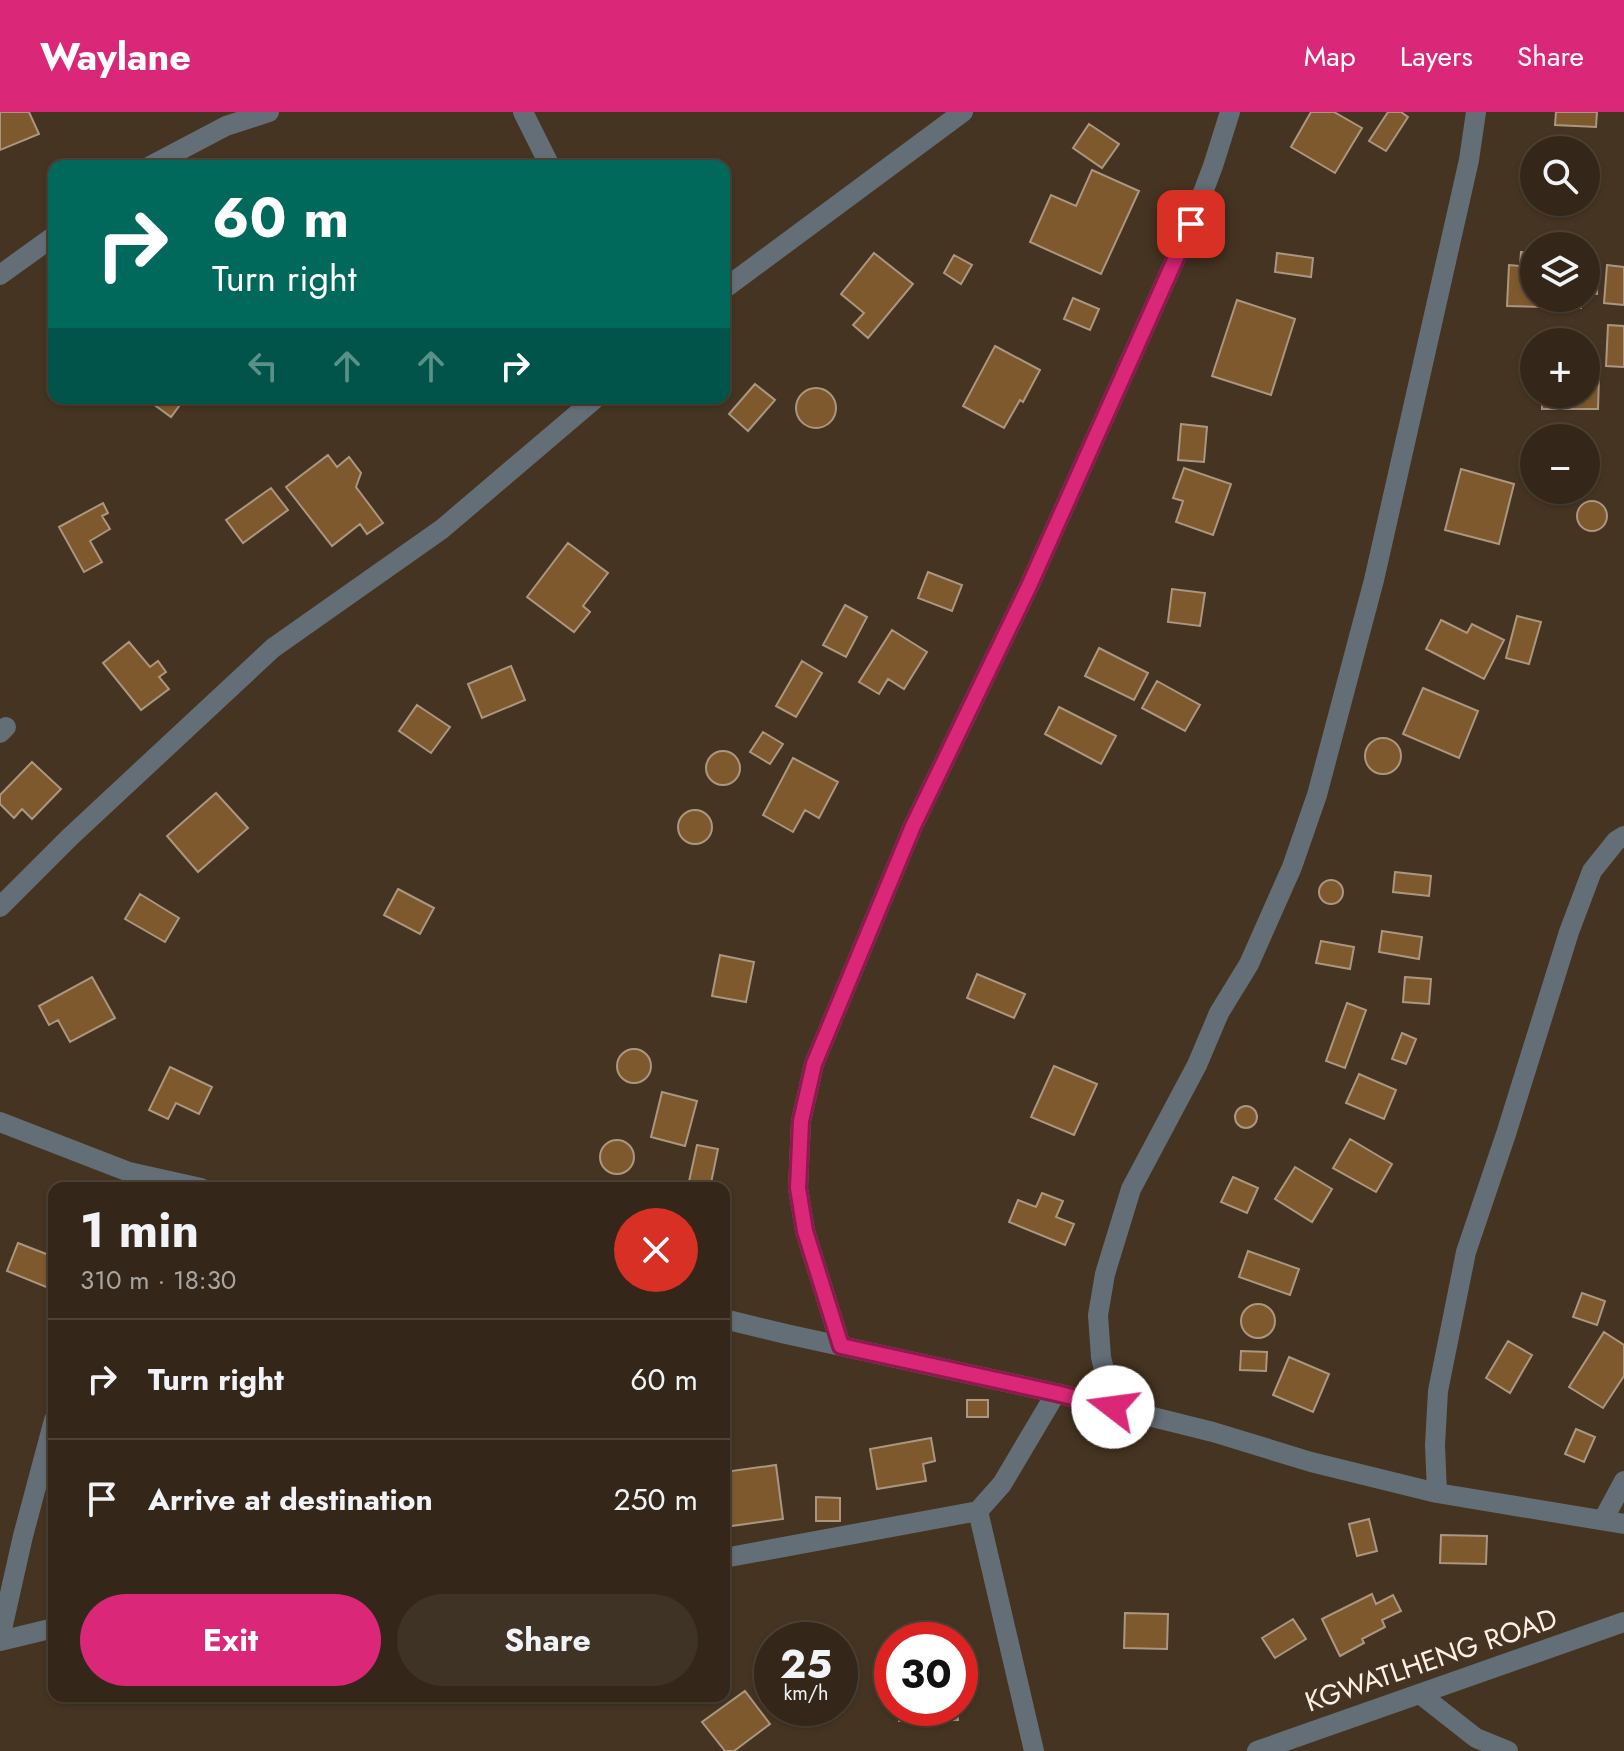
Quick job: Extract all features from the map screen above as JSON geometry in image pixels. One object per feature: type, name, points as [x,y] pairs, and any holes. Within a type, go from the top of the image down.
[{"type":"street","points":[[161,160],[226,126],[269,112]]},
{"type":"street","points":[[523,112],[547,160]]},
{"type":"street","points":[[730,285],[963,112]]},
{"type":"street","points":[[841,1346],[805,1231],[798,1188],[801,1121],[814,1064],[913,826],[1029,586],[1191,224],[1230,112]]},
{"type":"street","points":[[1113,1407],[1101,1357],[1098,1315],[1105,1274],[1131,1189],[1197,1065],[1219,1013],[1249,964],[1292,867],[1317,795],[1374,580],[1465,176],[1476,112]]},
{"type":"street","points":[[0,275],[48,240]]},
{"type":"street","points":[[0,907],[70,837],[273,648],[442,529],[589,404]]},
{"type":"street","points":[[1437,1493],[1435,1445],[1438,1391],[1466,1252],[1569,932],[1592,871],[1616,841],[1624,836]]},
{"type":"street","points":[[0,1122],[126,1180]]},
{"type":"street","points":[[730,1320],[1056,1393],[1437,1493],[1624,1524]]},
{"type":"street","points":[[730,1557],[978,1511],[1002,1484],[1056,1393]]},
{"type":"street","points":[[48,1443],[0,1639],[48,1629]]},
{"type":"street","points":[[1603,1520],[1624,1481]]},
{"type":"street","points":[[978,1511],[1034,1751]]},
{"type":"street","name":"KGWATLHENG ROAD","points":[[1257,1751],[1624,1622]]},
{"type":"street","points":[[1420,1694],[1476,1738],[1508,1751]]},
{"type":"building","points":[[0,112],[29,112],[39,134],[0,150]]},
{"type":"building","points":[[1311,112],[1334,112],[1362,128],[1335,173],[1291,147]]},
{"type":"building","points":[[1388,112],[1401,112],[1408,117],[1386,151],[1369,141]]},
{"type":"building","points":[[1556,112],[1597,112],[1596,127],[1555,125]]},
{"type":"building","points":[[1089,124],[1119,144],[1102,168],[1073,148]]},
{"type":"building","points":[[1092,170],[1139,191],[1101,274],[1030,242],[1051,195],[1076,206]]},
{"type":"building","points":[[874,253],[913,284],[868,338],[853,325],[864,313],[841,294]]},
{"type":"building","points":[[1277,253],[1313,258],[1311,277],[1275,272]]},
{"type":"building","points":[[954,255],[972,265],[961,284],[944,273]]},
{"type":"building","points":[[1509,265],[1520,266],[1520,306],[1507,306]]},
{"type":"building","points":[[1607,265],[1624,267],[1624,305],[1604,303]]},
{"type":"building","points":[[1073,298],[1099,309],[1090,330],[1064,319]]},
{"type":"building","points":[[1237,300],[1295,319],[1271,395],[1212,376]]},
{"type":"building","points":[[1608,325],[1624,326],[1624,367],[1606,366]]},
{"type":"building","points":[[995,346],[1040,370],[1023,402],[1020,400],[1004,428],[963,406]]},
{"type":"building","points":[[755,384],[775,400],[748,431],[729,414]]},
{"type":"building","points":[[816,388],[830,394],[836,408],[830,422],[816,428],[802,422],[796,408],[802,394]]},
{"type":"building","points":[[153,404],[181,404],[171,417]]},
{"type":"building","points":[[1542,408],[1598,408],[1598,409]]},
{"type":"building","points":[[1181,424],[1207,427],[1204,462],[1178,460]]},
{"type":"building","points":[[328,455],[337,467],[349,457],[361,473],[356,487],[383,523],[367,534],[360,524],[332,546],[286,487]]},
{"type":"building","points":[[1184,468],[1231,484],[1213,535],[1176,522],[1183,501],[1173,498]]},
{"type":"building","points":[[1461,469],[1514,484],[1499,544],[1445,530]]},
{"type":"building","points":[[271,488],[288,510],[243,543],[226,520]]},
{"type":"building","points":[[103,503],[108,513],[102,516],[110,529],[90,541],[102,562],[84,572],[59,527]]},
{"type":"building","points":[[1584,504],[1600,504],[1606,510],[1606,522],[1598,530],[1586,530],[1578,522],[1578,510]]},
{"type":"building","points":[[568,543],[608,573],[583,606],[590,612],[574,632],[527,597]]},
{"type":"building","points":[[928,572],[962,585],[952,611],[918,598]]},
{"type":"building","points":[[1172,589],[1205,593],[1200,626],[1168,622]]},
{"type":"building","points":[[845,605],[867,617],[846,657],[823,645]]},
{"type":"building","points":[[1517,616],[1541,622],[1529,664],[1506,658]]},
{"type":"building","points":[[1441,620],[1467,633],[1472,624],[1504,640],[1484,679],[1426,649]]},
{"type":"building","points":[[892,630],[927,652],[904,689],[888,679],[879,694],[859,682]]},
{"type":"building","points":[[129,642],[150,667],[158,661],[166,672],[159,677],[169,689],[141,710],[103,663]]},
{"type":"building","points":[[1099,648],[1148,673],[1134,700],[1085,676]]},
{"type":"building","points":[[802,661],[822,673],[796,717],[776,706]]},
{"type":"building","points":[[511,666],[525,700],[482,718],[468,684]]},
{"type":"building","points":[[1157,681],[1200,705],[1185,731],[1142,708]]},
{"type":"building","points":[[1423,688],[1478,711],[1459,758],[1403,734]]},
{"type":"building","points":[[417,705],[450,727],[431,753],[399,731]]},
{"type":"building","points":[[1059,707],[1116,736],[1101,764],[1045,734]]},
{"type":"building","points":[[763,732],[783,744],[770,764],[750,752]]},
{"type":"building","points":[[1383,738],[1396,743],[1401,756],[1396,769],[1383,774],[1370,769],[1365,756],[1370,743]]},
{"type":"building","points":[[723,751],[735,756],[740,768],[735,780],[723,785],[711,780],[706,768],[711,756]]},
{"type":"building","points":[[793,758],[838,782],[819,818],[805,810],[793,832],[763,815]]},
{"type":"building","points":[[32,762],[61,789],[32,819],[22,809],[14,818],[0,804],[0,795]]},
{"type":"building","points":[[216,793],[248,828],[198,872],[167,836]]},
{"type":"building","points":[[695,810],[707,815],[712,827],[707,839],[695,844],[683,839],[678,827],[683,815]]},
{"type":"building","points":[[1395,872],[1431,876],[1429,896],[1393,892]]},
{"type":"building","points":[[1331,880],[1340,883],[1343,892],[1340,901],[1331,904],[1322,901],[1319,892],[1322,883]]},
{"type":"building","points":[[398,889],[434,908],[420,934],[384,915]]},
{"type":"building","points":[[140,894],[179,918],[165,942],[125,919]]},
{"type":"building","points":[[1382,931],[1422,937],[1419,959],[1379,952]]},
{"type":"building","points":[[1321,941],[1354,947],[1350,969],[1316,963]]},
{"type":"building","points":[[720,955],[754,962],[746,1002],[712,996]]},
{"type":"building","points":[[977,974],[1025,994],[1014,1018],[967,998]]},
{"type":"building","points":[[92,977],[115,1018],[70,1042],[58,1020],[49,1025],[39,1006]]},
{"type":"building","points":[[1405,977],[1431,979],[1429,1004],[1403,1002]]},
{"type":"building","points":[[1347,1003],[1366,1010],[1345,1068],[1326,1061]]},
{"type":"building","points":[[1402,1033],[1416,1039],[1406,1064],[1392,1059]]},
{"type":"building","points":[[634,1049],[646,1054],[651,1066],[646,1078],[634,1083],[622,1078],[617,1066],[622,1054]]},
{"type":"building","points":[[1054,1066],[1097,1084],[1074,1135],[1031,1117]]},
{"type":"building","points":[[170,1067],[212,1087],[199,1114],[176,1103],[168,1119],[149,1110]]},
{"type":"building","points":[[1359,1074],[1396,1090],[1384,1119],[1346,1103]]},
{"type":"building","points":[[662,1092],[697,1101],[685,1146],[651,1137]]},
{"type":"building","points":[[1246,1106],[1254,1109],[1257,1117],[1254,1125],[1246,1128],[1238,1125],[1235,1117],[1238,1109]]},
{"type":"building","points":[[1350,1139],[1392,1164],[1376,1192],[1333,1168]]},
{"type":"building","points":[[617,1140],[629,1145],[634,1157],[629,1169],[617,1174],[605,1169],[600,1157],[605,1145]]},
{"type":"building","points":[[697,1145],[718,1149],[711,1182],[689,1182]]},
{"type":"building","points":[[1295,1167],[1332,1189],[1312,1222],[1275,1199]]},
{"type":"building","points":[[1233,1177],[1258,1188],[1247,1213],[1221,1202]]},
{"type":"building","points":[[1042,1193],[1063,1201],[1056,1217],[1074,1224],[1065,1245],[1009,1222],[1018,1200],[1036,1207]]},
{"type":"building","points":[[18,1243],[48,1255],[48,1288],[7,1271]]},
{"type":"building","points":[[1248,1251],[1299,1269],[1290,1295],[1239,1277]]},
{"type":"building","points":[[1582,1293],[1605,1301],[1597,1325],[1573,1317]]},
{"type":"building","points":[[1258,1304],[1270,1309],[1275,1321],[1270,1333],[1258,1338],[1246,1333],[1241,1321],[1246,1309]]},
{"type":"building","points":[[1604,1332],[1624,1345],[1624,1376],[1603,1408],[1569,1387]]},
{"type":"building","points":[[1508,1341],[1532,1355],[1510,1393],[1486,1378]]},
{"type":"building","points":[[1241,1351],[1267,1352],[1266,1371],[1240,1370]]},
{"type":"building","points":[[1289,1357],[1329,1374],[1313,1412],[1273,1395]]},
{"type":"building","points":[[967,1400],[988,1400],[988,1417],[967,1417]]},
{"type":"building","points":[[1576,1429],[1595,1437],[1584,1462],[1565,1454]]},
{"type":"building","points":[[931,1438],[935,1461],[923,1464],[926,1481],[877,1489],[870,1449]]},
{"type":"building","points":[[776,1465],[783,1519],[730,1526],[730,1471]]},
{"type":"building","points":[[816,1497],[840,1498],[840,1521],[816,1521]]},
{"type":"building","points":[[1369,1519],[1377,1551],[1357,1556],[1349,1524]]},
{"type":"building","points":[[1441,1535],[1487,1536],[1486,1564],[1440,1563]]},
{"type":"building","points":[[1372,1594],[1376,1604],[1393,1595],[1401,1611],[1382,1620],[1385,1627],[1340,1656],[1322,1619]]},
{"type":"building","points":[[1125,1613],[1168,1614],[1167,1649],[1124,1648]]},
{"type":"building","points":[[1293,1619],[1306,1639],[1275,1658],[1262,1638]]},
{"type":"building","points":[[745,1691],[754,1703],[754,1726],[767,1726],[734,1751],[725,1751],[702,1722]]},
{"type":"route","points":[[1113,1407],[841,1346],[805,1231],[798,1188],[801,1121],[814,1064],[913,826],[1029,586],[1191,224]]}]
